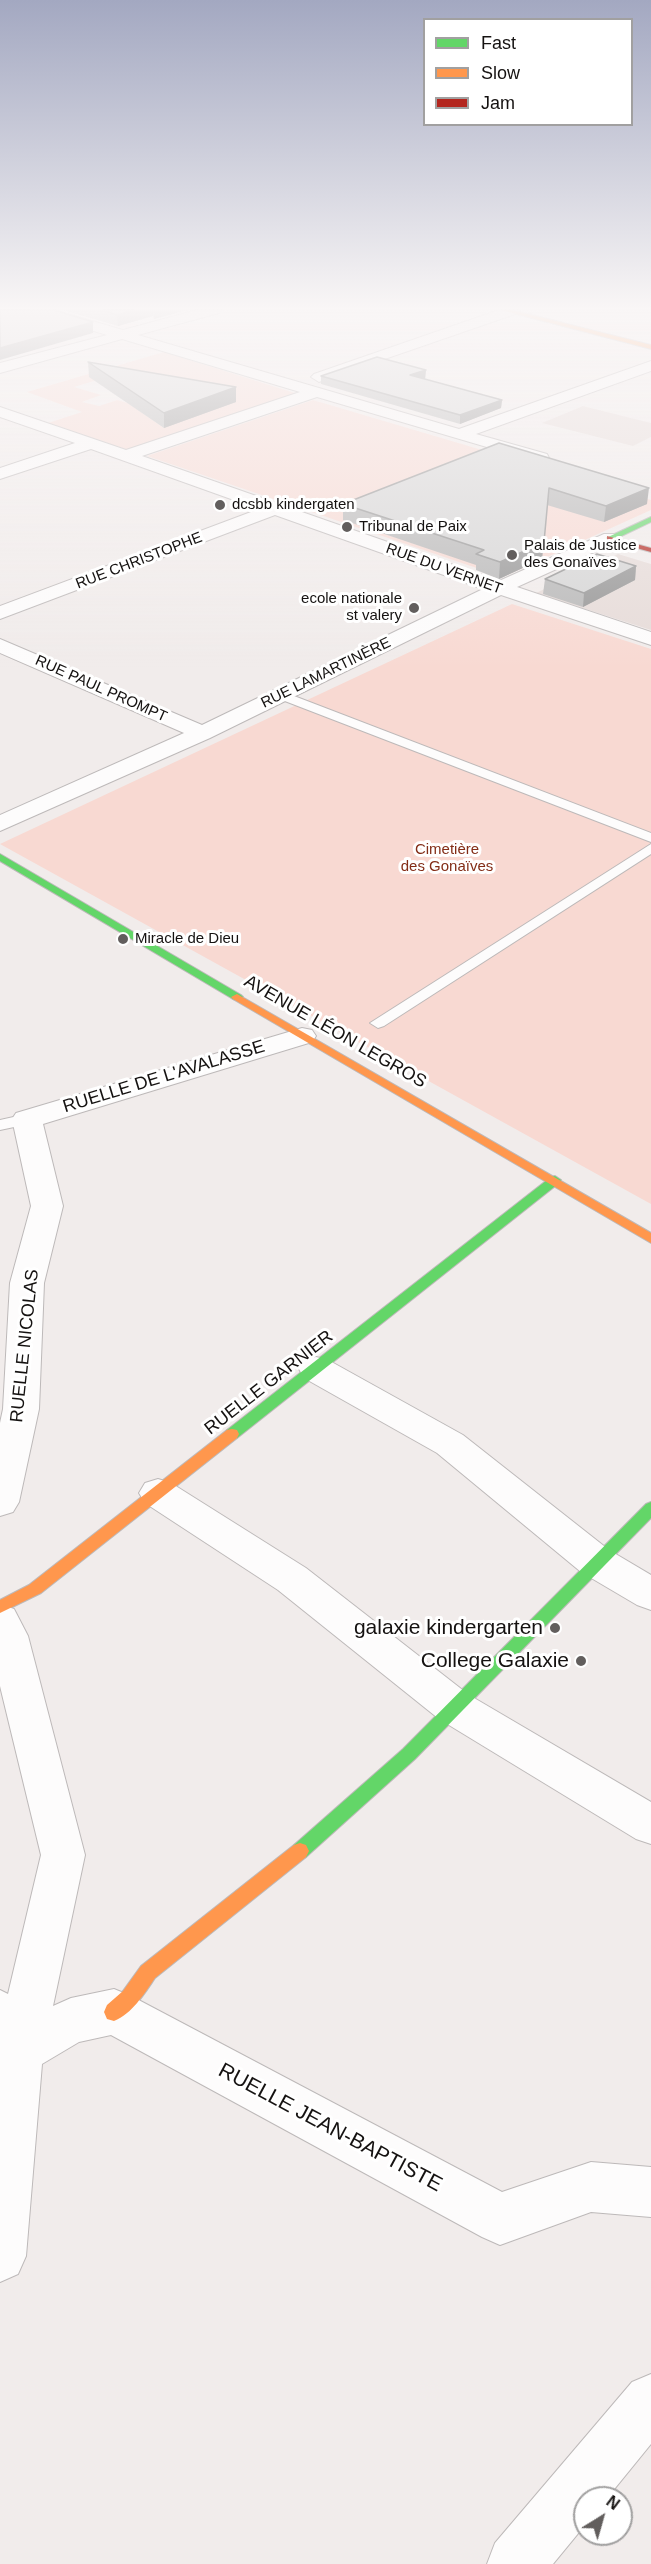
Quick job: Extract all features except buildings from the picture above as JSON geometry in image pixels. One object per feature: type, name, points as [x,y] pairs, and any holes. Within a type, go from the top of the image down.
[{"type":"street","name":"RUE DU VERNET","points":[[52,430],[278,508],[498,589],[651,639]]},
{"type":"street","points":[[127,455],[203,430]]},
{"type":"street","points":[[450,430],[551,461]]},
{"type":"street","points":[[462,433],[471,430]]},
{"type":"street","points":[[0,474],[92,443]]},
{"type":"street","name":"RUE CHRISTOPHE","points":[[0,613],[278,508]]},
{"type":"street","name":"RUE LAMARTINÈRE","points":[[0,824],[202,733],[498,589],[651,519]]},
{"type":"street","points":[[610,538],[651,550]]},
{"type":"street","name":"RUE PAUL PROMPT","points":[[0,645],[202,733]]},
{"type":"street","name":"AVENUE LÉON LEGROS","points":[[0,857],[302,1036],[555,1180],[651,1239]]},
{"type":"street","name":"RUELLE DE L'AVALASSE","points":[[14,1122],[302,1036]]},
{"type":"street","name":"RUELLE NICOLAS","points":[[0,1502],[21,1409],[27,1283],[46,1206],[14,1122]]},
{"type":"street","name":"RUELLE GARNIER","points":[[0,1607],[35,1589],[555,1180]]},
{"type":"street","points":[[316,1369],[450,1444],[595,1561],[651,1594]]},
{"type":"street","points":[[158,1493],[292,1579],[454,1707],[651,1825]]},
{"type":"street","points":[[10,2032],[114,2012],[148,1972],[305,1848],[409,1753],[595,1561],[651,1508]]},
{"type":"street","points":[[0,1620],[8,1636],[63,1856],[10,2032],[0,2256]]},
{"type":"street","name":"RUELLE JEAN-BAPTISTE","points":[[114,2012],[500,2219],[591,2187],[651,2192]]},
{"type":"street","points":[[516,2564],[651,2401]]},
{"type":"lane","points":[[281,695],[651,838]]},
{"type":"lane","points":[[378,1023],[651,848]]},
{"type":"shaded area","points":[[568,430],[651,430],[651,437],[633,446]]},
{"type":"shaded area","points":[[618,554],[651,564],[651,630],[536,593]]},
{"type":"green space","points":[[68,430],[190,430],[128,450]]},
{"type":"green space","points":[[225,430],[413,430],[651,500],[651,510],[503,577],[147,456]],"holes":[[[344,520],[544,542],[543,549],[490,569]]]},
{"type":"green space","name":"Cimetière des Gonaïves","points":[[512,604],[651,649],[651,1204],[0,844]]},
{"type":"traffic: fast","points":[[610,538],[651,519]]},
{"type":"traffic: fast","points":[[0,857],[237,997]]},
{"type":"traffic: fast","points":[[232,1434],[555,1180]]},
{"type":"traffic: fast","points":[[300,1851],[409,1754],[651,1508]]},
{"type":"traffic: slow","points":[[237,997],[651,1239]]},
{"type":"traffic: slow","points":[[0,1607],[35,1589],[232,1434]]},
{"type":"traffic: slow","points":[[114,2012],[130,1997],[148,1972],[300,1851]]},
{"type":"traffic: jam","points":[[610,538],[651,550]]},
{"type":"place","name":"dcsbb kindergaten","points":[[220,505]]},
{"type":"place","name":"Tribunal de Paix","points":[[347,527]]},
{"type":"place","name":"Palais de Justice des Gonaïves","points":[[512,555]]},
{"type":"place","name":"ecole nationale st valery","points":[[414,608]]},
{"type":"place","name":"Miracle de Dieu","points":[[123,939]]},
{"type":"place","name":"galaxie kindergarten","points":[[555,1628]]},
{"type":"place","name":"College Galaxie","points":[[581,1661]]}]
